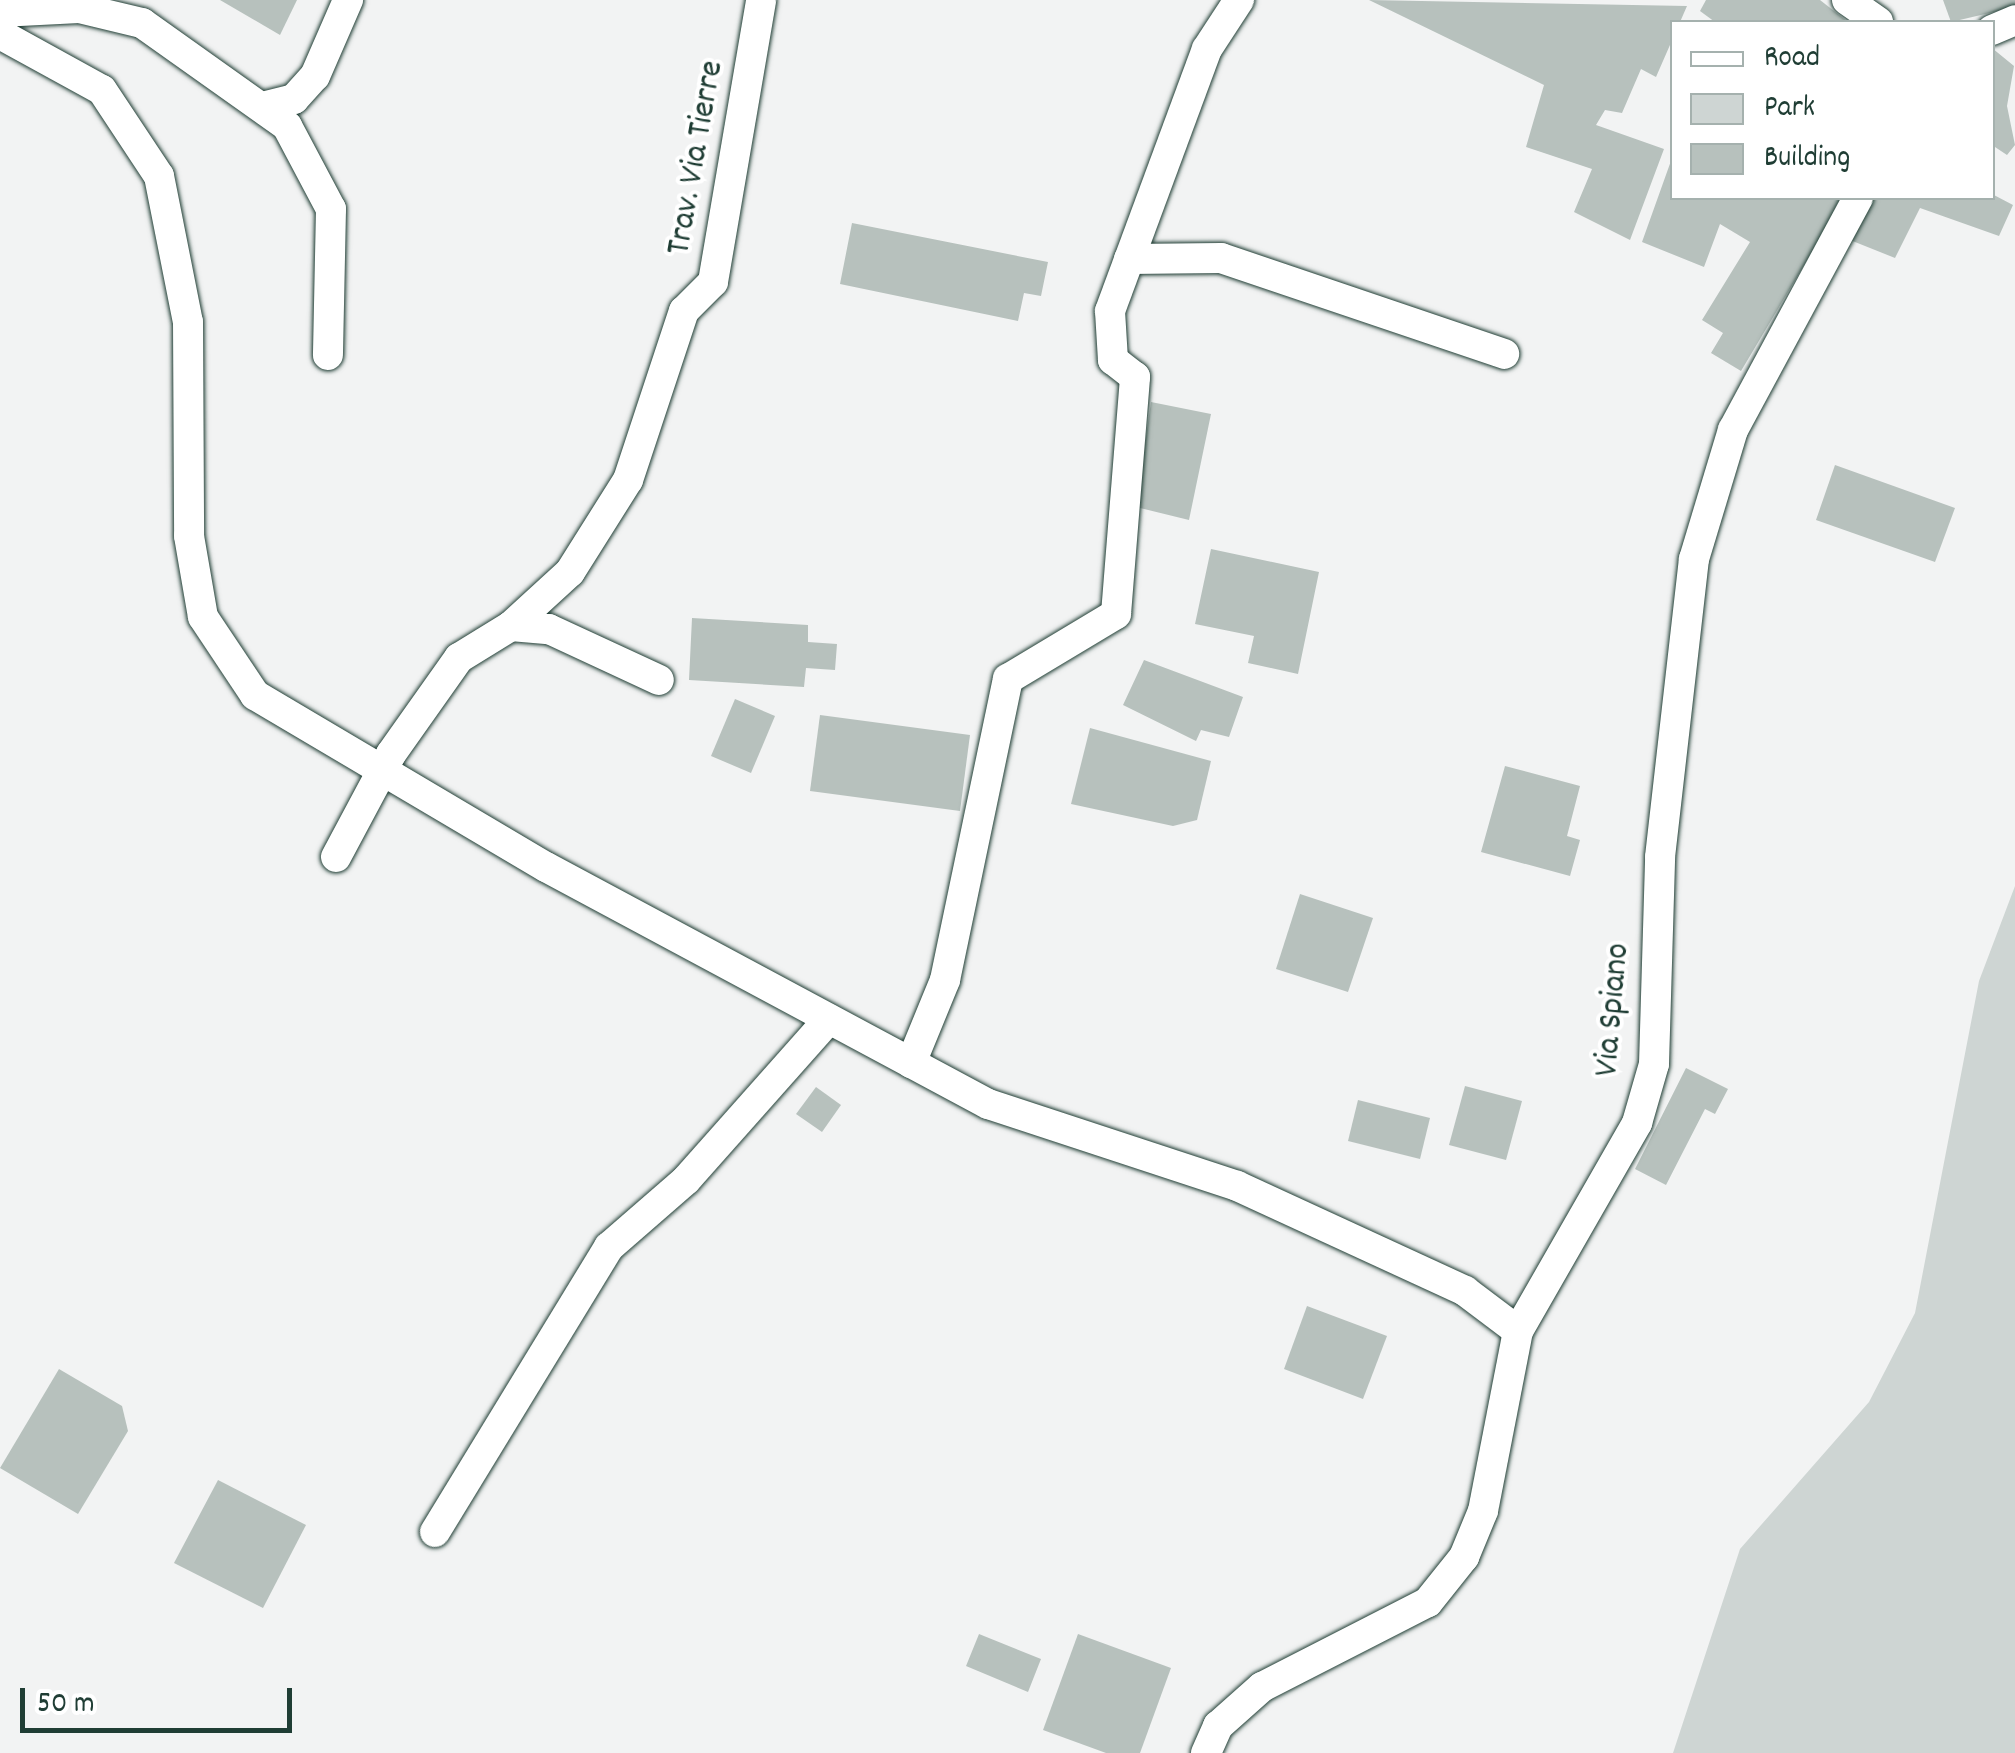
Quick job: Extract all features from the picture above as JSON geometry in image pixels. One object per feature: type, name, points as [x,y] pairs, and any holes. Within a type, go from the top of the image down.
[{"type":"street","points":[[262,107],[294,98],[315,76],[348,0]]},
{"type":"street","name":"Trav. Via Tierre","points":[[336,857],[384,772],[459,658],[512,626],[570,572],[628,480],[684,312],[713,282],[761,0]]},
{"type":"street","points":[[911,1063],[945,980],[1008,680],[1116,614],[1135,378],[1113,360],[1107,336],[1129,260],[1207,48],[1239,0]]},
{"type":"street","points":[[1847,0],[1875,20]]},
{"type":"street","points":[[0,12],[78,8],[142,23],[287,126],[331,208],[328,355]]},
{"type":"street","points":[[0,34],[102,90],[159,176],[188,322],[189,536],[203,617],[255,695],[384,772],[988,1104],[1237,1186],[1465,1291],[1518,1331]]},
{"type":"street","name":"Via Spiano","points":[[1206,1753],[1218,1726],[1262,1687],[1428,1602],[1464,1557],[1482,1511],[1518,1331],[1637,1122],[1654,1064],[1660,857],[1694,559],[1733,430],[1857,200]]},
{"type":"street","points":[[1129,260],[1221,258],[1504,354]]},
{"type":"street","points":[[512,626],[549,629],[659,680]]},
{"type":"street","points":[[434,1532],[609,1246],[686,1180],[829,1019]]},
{"type":"green space","points":[[2015,886],[2015,1753],[1673,1753],[1740,1549],[1869,1402],[1915,1313],[1979,981]]},
{"type":"building","points":[[220,0],[297,0],[280,35]]},
{"type":"building","points":[[1369,0],[1687,6],[1681,20],[1670,20],[1670,45],[1656,77],[1641,69],[1622,113],[1605,110],[1596,125],[1664,149],[1630,240],[1574,212],[1592,169],[1526,147],[1544,85]]},
{"type":"building","points":[[1706,0],[1820,0],[1845,20],[1712,20],[1700,11]]},
{"type":"building","points":[[1943,0],[2015,0],[2015,7],[1950,20]]},
{"type":"building","points":[[1995,50],[2014,66],[2007,106],[2015,145],[2007,155],[1995,147]]},
{"type":"building","points":[[1670,164],[1670,200],[1843,200],[1741,371],[1711,353],[1723,333],[1702,320],[1750,242],[1720,224],[1704,267],[1642,242]]},
{"type":"building","points":[[1995,196],[2013,205],[1999,236],[1920,208],[1895,258],[1850,240],[1872,200],[1995,200]]},
{"type":"building","points":[[852,223],[1048,262],[1041,296],[1024,293],[1018,321],[840,284]]},
{"type":"building","points":[[1151,402],[1211,414],[1189,520],[1136,507]]},
{"type":"building","points":[[1835,465],[1955,508],[1935,562],[1816,520]]},
{"type":"building","points":[[1211,549],[1319,572],[1298,674],[1248,663],[1254,636],[1195,624]]},
{"type":"building","points":[[692,618],[808,625],[808,642],[837,644],[835,670],[806,668],[804,687],[689,680]]},
{"type":"building","points":[[1144,660],[1243,697],[1229,737],[1201,730],[1196,741],[1123,705]]},
{"type":"building","points":[[735,699],[775,716],[751,773],[711,756]]},
{"type":"building","points":[[820,715],[970,735],[960,811],[810,791]]},
{"type":"building","points":[[1090,728],[1211,761],[1197,820],[1173,826],[1071,804]]},
{"type":"building","points":[[1505,766],[1580,786],[1567,836],[1580,840],[1570,876],[1481,852]]},
{"type":"building","points":[[1300,894],[1373,918],[1348,992],[1276,969]]},
{"type":"building","points":[[1686,1068],[1728,1089],[1715,1114],[1705,1109],[1666,1185],[1635,1169]]},
{"type":"building","points":[[1465,1086],[1522,1101],[1506,1160],[1449,1145]]},
{"type":"building","points":[[816,1087],[841,1105],[822,1132],[796,1114]]},
{"type":"building","points":[[1358,1100],[1430,1118],[1420,1159],[1348,1141]]},
{"type":"building","points":[[1307,1306],[1387,1336],[1363,1399],[1284,1369]]},
{"type":"building","points":[[59,1369],[122,1406],[128,1431],[78,1514],[0,1468]]},
{"type":"building","points":[[218,1480],[306,1525],[263,1608],[174,1563]]},
{"type":"building","points":[[979,1634],[1041,1659],[1028,1692],[966,1666]]},
{"type":"building","points":[[1078,1634],[1171,1668],[1140,1753],[1106,1753],[1043,1730]]}]
